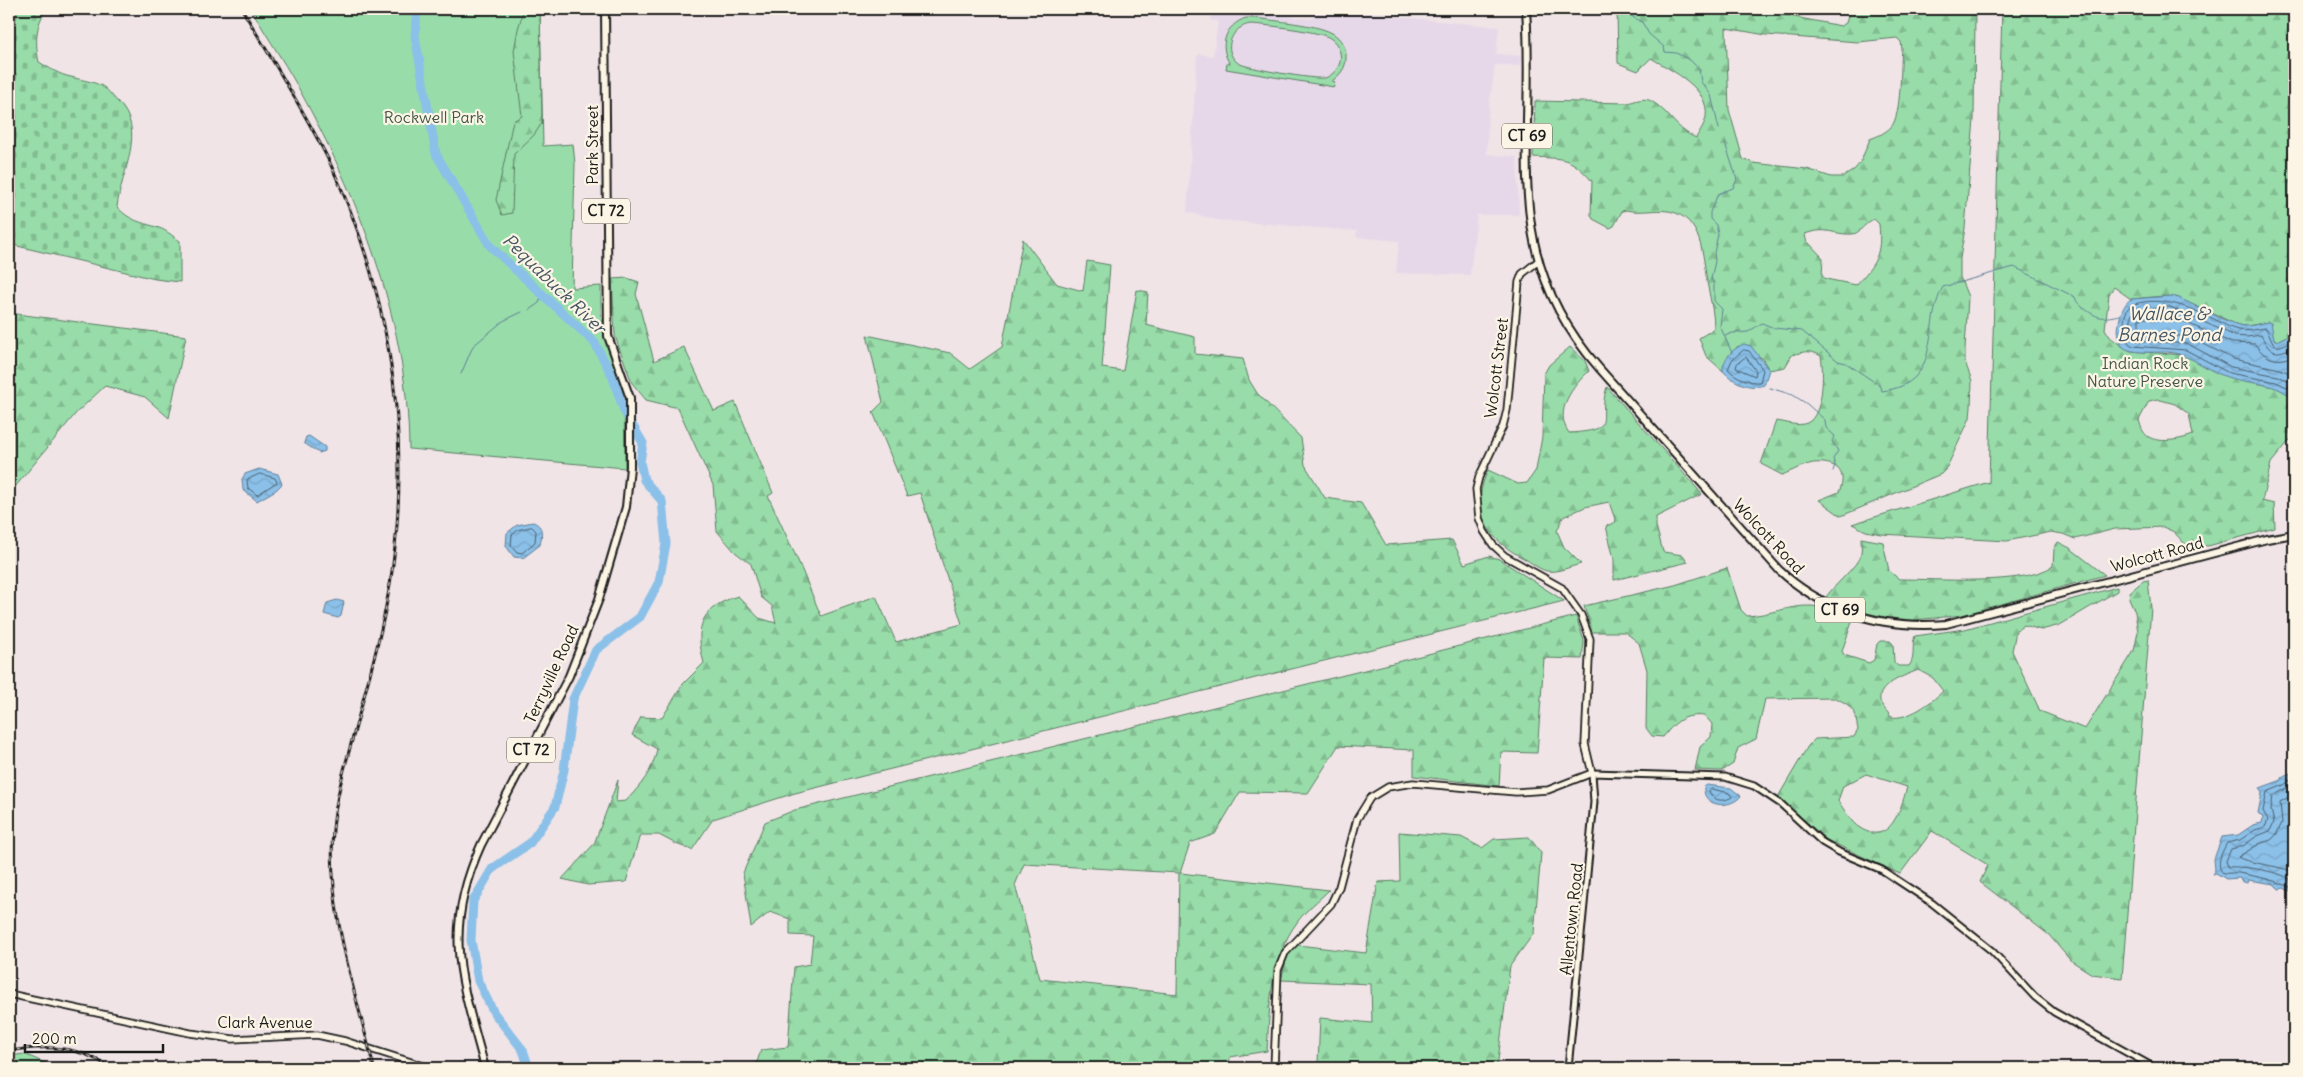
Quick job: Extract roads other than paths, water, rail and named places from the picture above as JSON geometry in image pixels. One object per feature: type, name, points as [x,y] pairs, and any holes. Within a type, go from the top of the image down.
[{"type":"main road","name":"Park Street","points":[[605,9],[608,336],[630,398],[631,428]]},
{"type":"main road","name":"CT 69","points":[[1526,9],[1529,73],[1526,192],[1528,217],[1537,262]]},
{"type":"main road","name":"Wolcott Road","points":[[1537,262],[1557,310],[1573,336],[1594,363],[1779,570],[1810,595],[1846,612],[1879,622],[1906,625],[1957,622],[2267,539],[2294,534]]},
{"type":"main road","name":"Wolcott Street","points":[[1537,262],[1522,274],[1519,282],[1508,410],[1503,426],[1479,477],[1476,503],[1484,531],[1493,545],[1505,556],[1562,588],[1581,615],[1590,639],[1585,744],[1592,773]]},
{"type":"main road","name":"Terryville Road","points":[[485,1068],[460,966],[458,923],[462,898],[481,845],[570,676],[599,599],[626,507],[631,428]]},
{"type":"main road","points":[[1274,1068],[1278,970],[1285,953],[1331,904],[1339,887],[1357,819],[1370,798],[1388,788],[1413,783],[1516,792],[1548,790],[1592,773]]},
{"type":"main road","name":"Clark Avenue","points":[[9,994],[190,1033],[233,1038],[317,1035],[345,1041],[430,1068]]},
{"type":"street","name":"Allentown Road","points":[[1568,1068],[1594,802],[1592,773]]},
{"type":"street","points":[[1592,773],[1726,777],[1754,786],[1781,804],[1822,842],[1839,852],[1882,870],[1932,903],[1992,951],[2035,997],[2054,1012],[2155,1068]]},
{"type":"water","name":"Wallace & Barnes Pond","points":[[2172,296],[2238,325],[2248,326],[2271,323],[2274,339],[2277,341],[2294,332],[2294,401],[2280,390],[2264,384],[2227,377],[2185,356],[2168,352],[2137,352],[2123,347],[2118,336],[2118,329],[2121,314],[2127,302],[2131,299]]},
{"type":"water","points":[[1744,344],[1751,346],[1769,370],[1764,385],[1748,386],[1742,384],[1732,379],[1723,371],[1724,363],[1729,355],[1736,348]]},
{"type":"water","points":[[309,436],[325,447],[325,451],[319,453],[304,443],[306,437]]},
{"type":"water","points":[[259,469],[278,474],[282,484],[276,490],[257,501],[243,490],[242,479],[245,474]]},
{"type":"water","points":[[533,522],[541,528],[540,545],[523,558],[514,557],[506,546],[507,533],[517,525]]},
{"type":"water","points":[[337,600],[344,602],[341,616],[338,618],[324,614],[327,603]]},
{"type":"water","points":[[2294,772],[2294,894],[2284,888],[2279,889],[2274,884],[2248,880],[2247,883],[2241,881],[2240,878],[2226,879],[2216,873],[2212,874],[2215,870],[2214,859],[2222,837],[2238,835],[2253,825],[2262,823],[2263,818],[2258,813],[2262,793],[2260,788],[2282,780],[2282,778]]},
{"type":"water","points":[[1707,785],[1731,788],[1741,796],[1731,803],[1712,803],[1705,794],[1704,787]]},
{"type":"waterway","name":"Pequabuck River","points":[[417,9],[415,36],[436,154],[490,246],[594,342],[612,375],[624,411],[643,443],[640,462],[644,480],[662,501],[666,544],[659,582],[640,617],[596,650],[573,699],[564,770],[555,807],[530,843],[492,869],[473,901],[471,940],[478,981],[494,1013],[523,1050],[529,1068]]},
{"type":"waterway","points":[[1631,9],[1631,16],[1642,22],[1649,34],[1664,47],[1665,52],[1676,53],[1690,60],[1699,69],[1701,82],[1711,95],[1719,129]]},
{"type":"waterway","points":[[1725,143],[1737,180],[1733,188],[1718,194],[1710,212],[1710,219],[1716,225],[1718,234],[1711,279],[1714,284],[1714,301],[1722,309],[1720,326],[1732,353]]},
{"type":"waterway","points":[[1725,336],[1732,333],[1748,332],[1762,323],[1774,328],[1802,331],[1838,361],[1846,363],[1879,385],[1882,391],[1902,386],[1915,377],[1923,365],[1928,351],[1937,303],[1943,287],[2014,267],[2075,297],[2079,304],[2098,317],[2120,315]]},
{"type":"waterway","points":[[529,310],[539,303],[542,296]]},
{"type":"waterway","points":[[461,374],[473,346],[503,321],[522,312]]},
{"type":"waterway","points":[[1770,388],[1793,395],[1807,404],[1825,420],[1826,428],[1835,436],[1832,441],[1838,451],[1833,459],[1835,465],[1833,471]]},
{"type":"railway","points":[[242,9],[288,85],[330,163],[366,255],[389,351],[399,449],[399,498],[395,547],[389,592],[379,637],[339,790],[334,816],[332,860],[334,890],[344,950],[374,1068]]},
{"type":"railway","points":[[9,1051],[36,1048],[74,1051],[99,1060],[110,1068]]},
{"type":"park label","name":"Rockwell Park","points":[[434,117]]},
{"type":"park label","name":"Indian Rock Nature Preserve","points":[[2145,372]]}]
